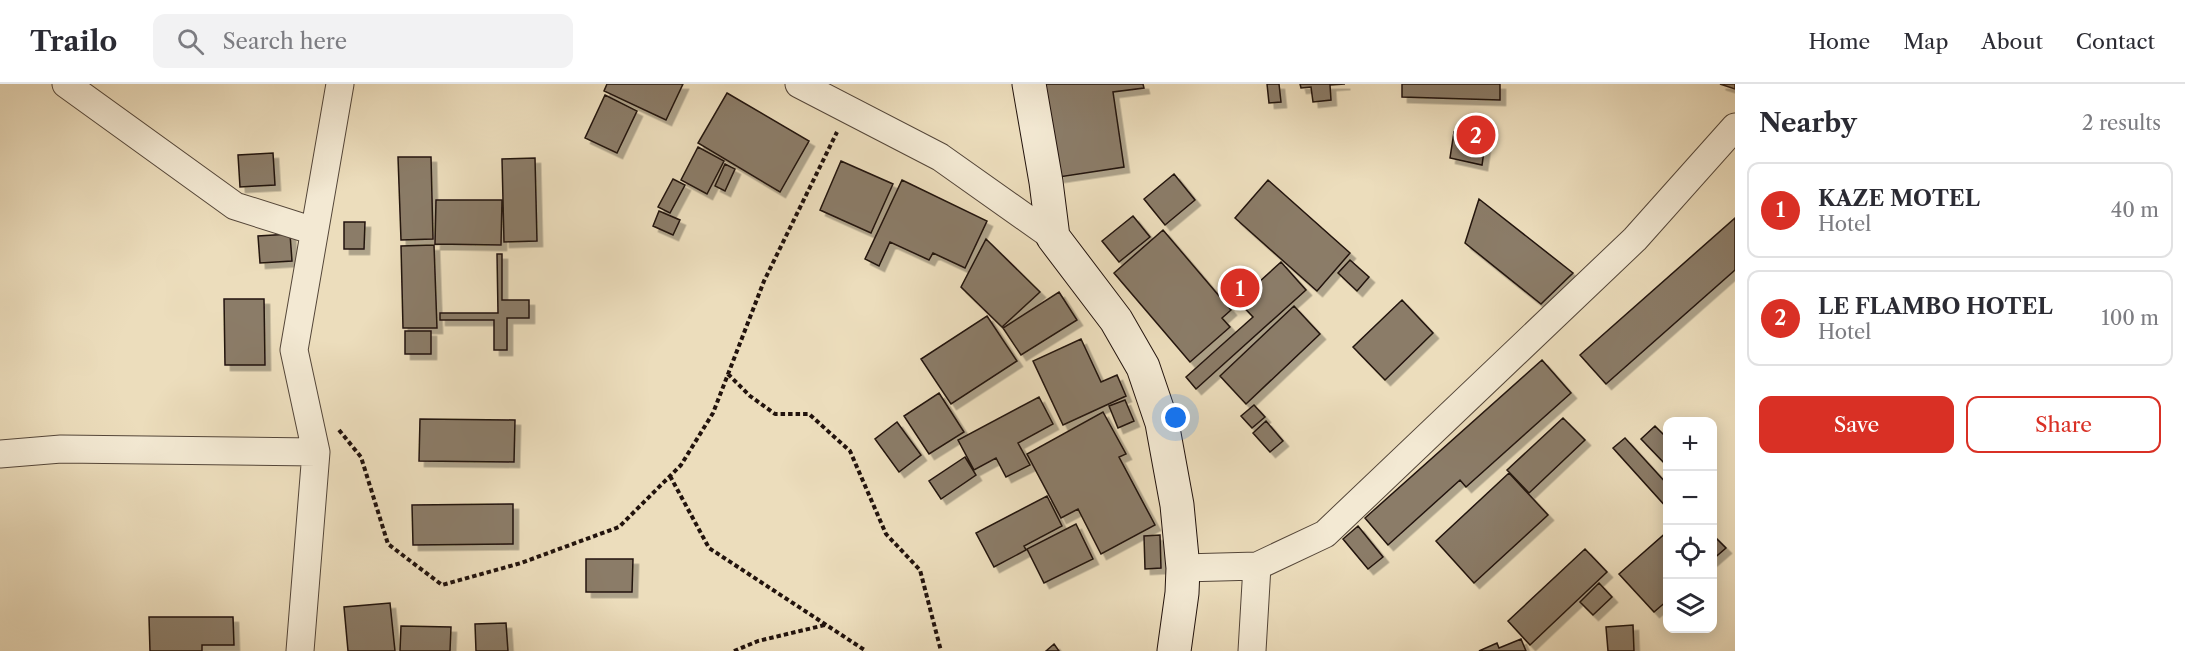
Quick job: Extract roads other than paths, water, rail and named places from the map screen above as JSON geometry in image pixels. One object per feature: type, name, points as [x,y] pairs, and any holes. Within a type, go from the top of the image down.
[{"type":"main road","points":[[1029,84],[1053,237],[1116,320],[1143,367],[1162,423],[1178,505],[1183,568],[1174,651]]},
{"type":"street","points":[[66,84],[235,206],[314,231]]},
{"type":"street","points":[[300,651],[316,452],[294,350],[340,84]]},
{"type":"street","points":[[799,84],[940,157],[1053,237]]},
{"type":"street","points":[[1183,568],[1257,566],[1324,534],[1635,239],[1735,127]]},
{"type":"street","points":[[0,454],[61,449],[316,452]]},
{"type":"street","points":[[1252,651],[1257,566]]},
{"type":"place","name":"LE FLAMBO HOTEL","points":[[1476,135]]},
{"type":"place","name":"KAZE MOTEL","points":[[1240,288]]}]
